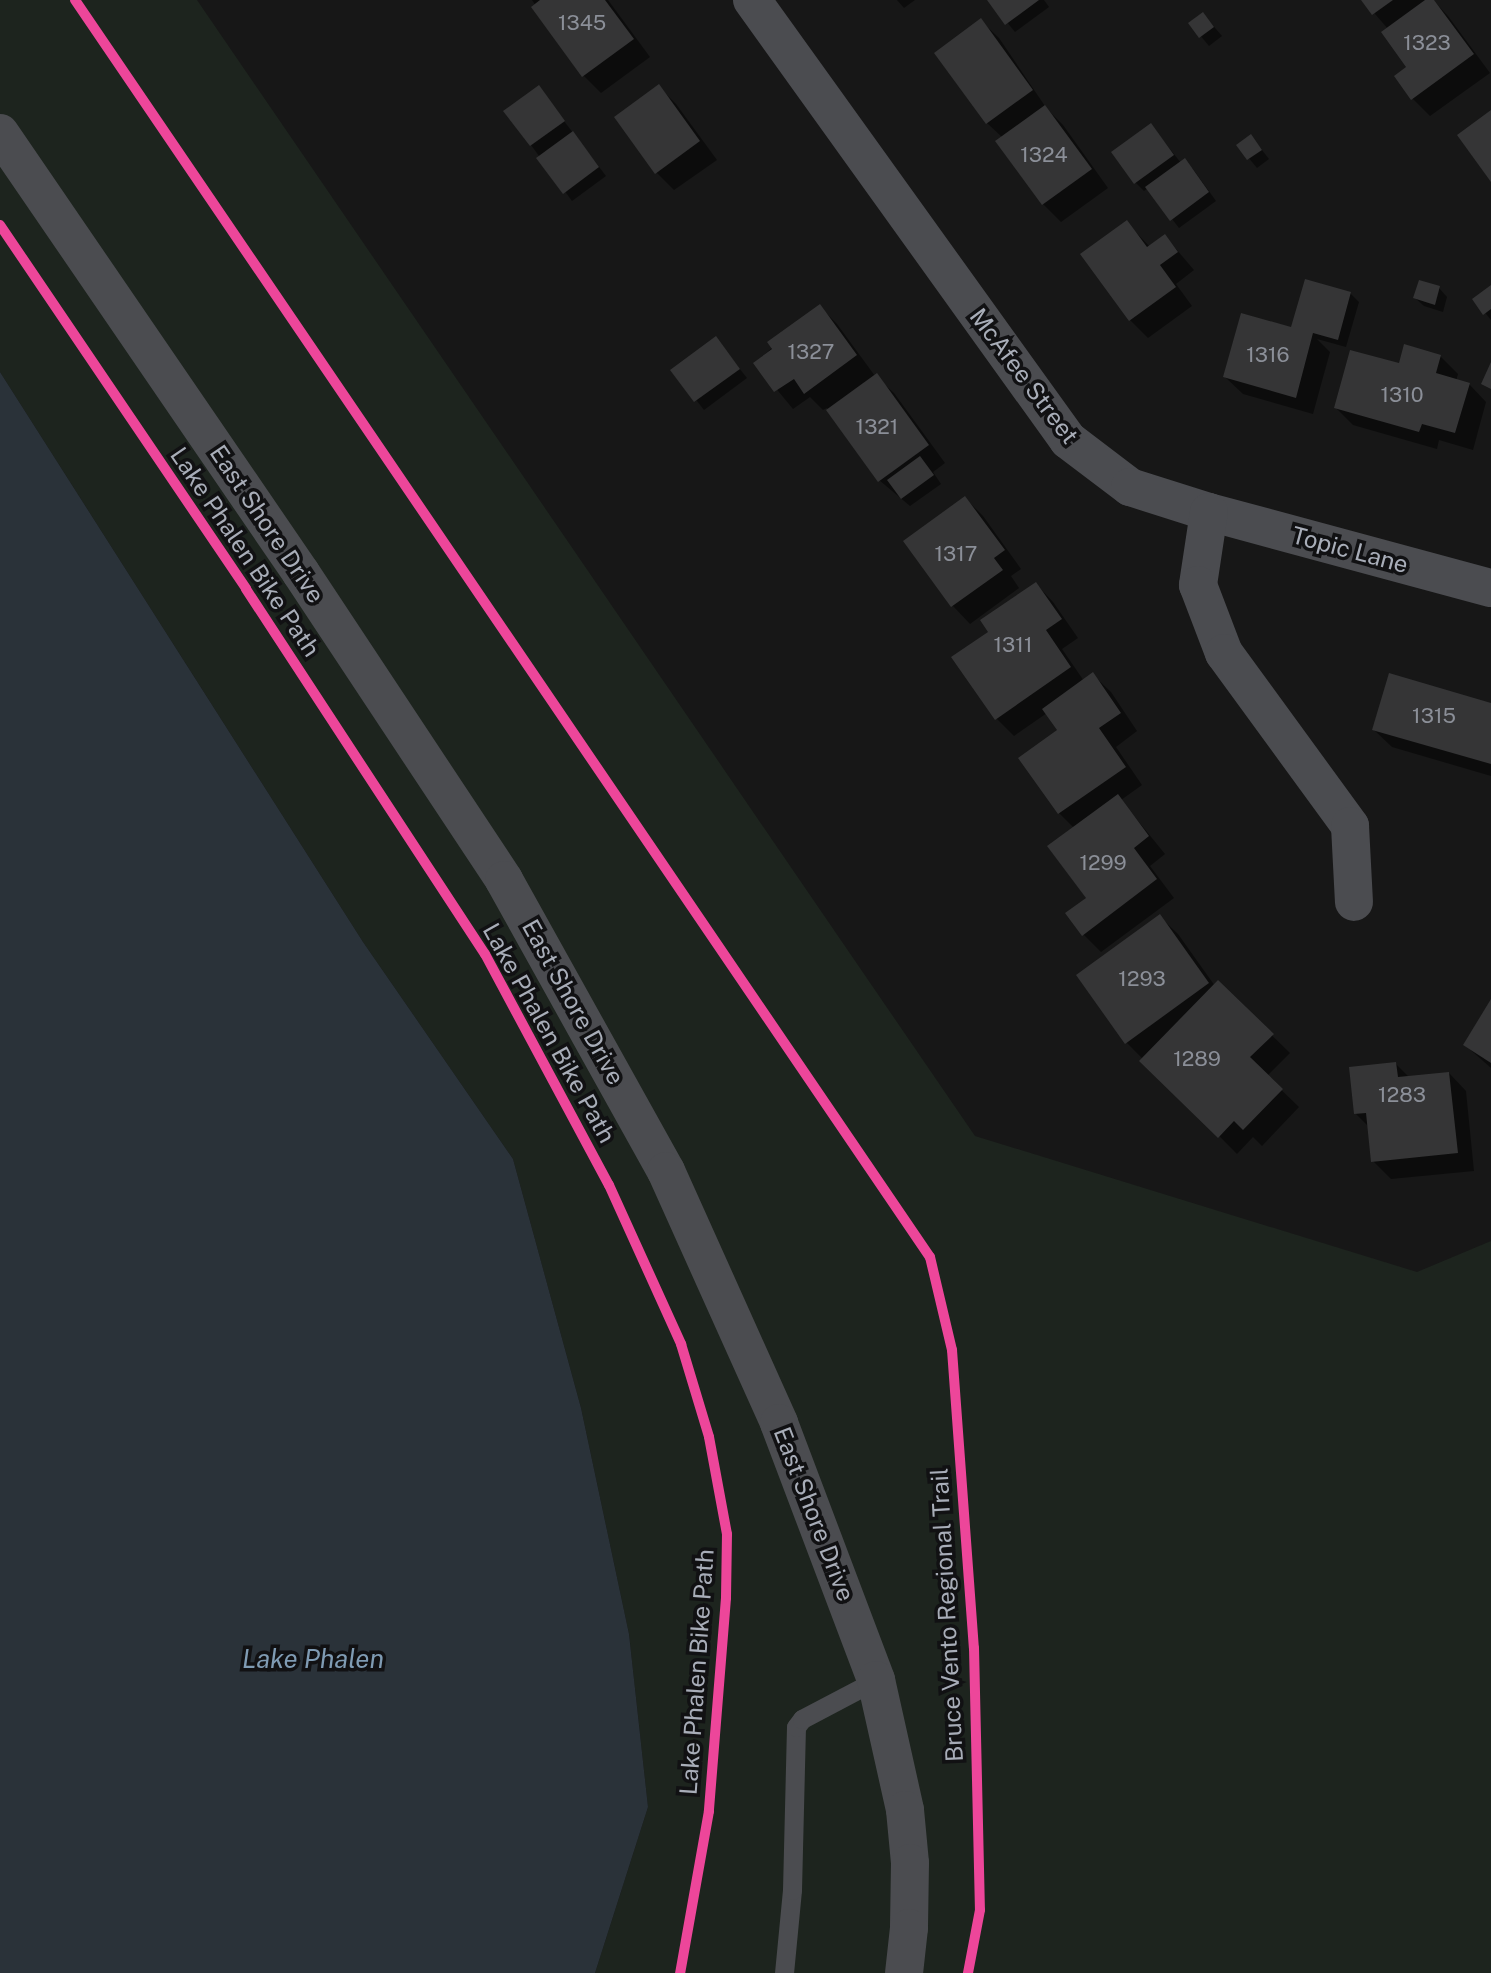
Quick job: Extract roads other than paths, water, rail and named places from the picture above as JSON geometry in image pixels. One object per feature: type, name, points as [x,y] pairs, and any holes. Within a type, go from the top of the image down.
[{"type":"street","name":"McAfee Street","points":[[752,0],[1068,440],[1130,487],[1209,512]]},
{"type":"street","name":"East Shore Drive","points":[[0,133],[409,734],[504,880],[598,1044],[666,1171],[779,1423],[876,1680],[905,1810],[909,1889],[904,1973]]},
{"type":"street","name":"Topic Lane","points":[[1209,512],[1491,588]]},
{"type":"street","points":[[1209,512],[1198,584],[1224,653],[1350,827],[1354,902]]},
{"type":"lane","points":[[784,1973],[792,1890],[796,1727],[802,1719],[876,1680]]},
{"type":"water","name":"Lake Phalen","points":[[0,372],[363,942],[513,1159],[581,1408],[629,1634],[648,1807],[595,1973],[0,1973]]}]
